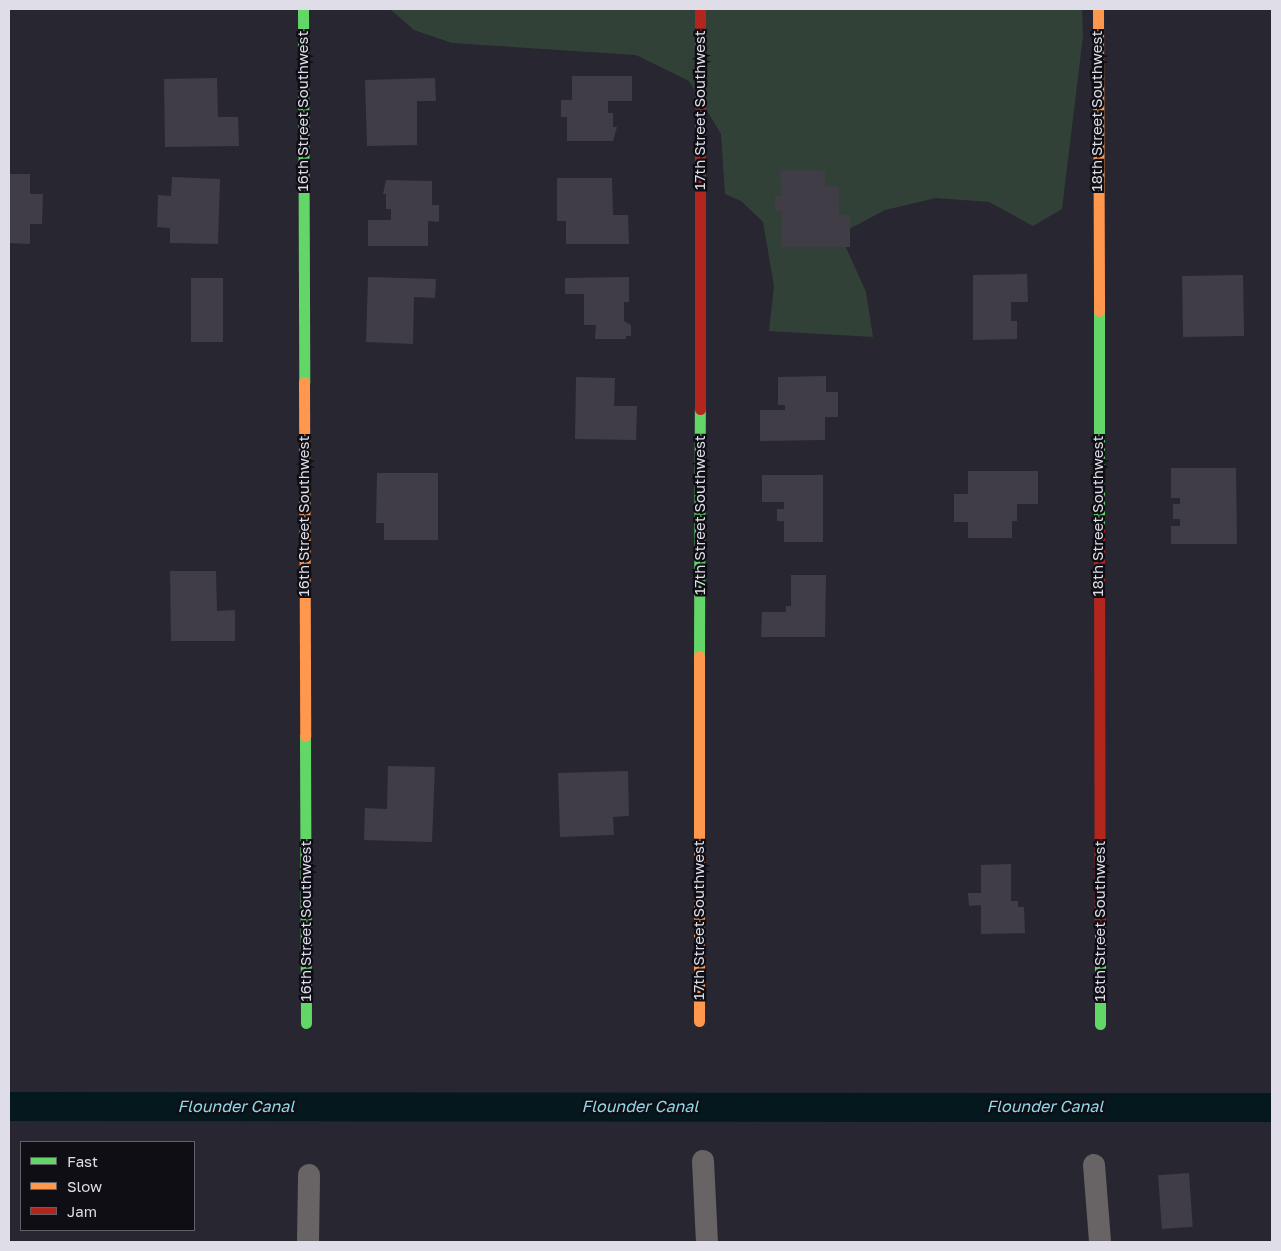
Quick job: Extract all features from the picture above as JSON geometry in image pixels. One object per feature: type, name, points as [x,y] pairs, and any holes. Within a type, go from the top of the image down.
[{"type":"street","name":"16th Street Southwest","points":[[302,9],[306,1023]]},
{"type":"street","name":"17th Street Southwest","points":[[699,1021],[700,9]]},
{"type":"street","name":"18th Street Southwest","points":[[1098,9],[1100,1024]]},
{"type":"street","points":[[703,1161],[707,1242]]},
{"type":"street","points":[[1094,1165],[1100,1242]]},
{"type":"street","points":[[308,1242],[309,1175]]},
{"type":"green space","points":[[390,9],[1082,9],[1083,36],[1062,209],[1033,226],[989,202],[936,198],[885,210],[840,234],[866,292],[873,337],[769,331],[774,286],[763,222],[741,201],[725,194],[721,134],[689,81],[636,55],[452,43],[414,30]]},
{"type":"building","points":[[572,76],[632,76],[632,101],[608,101],[608,113],[613,113],[613,127],[617,127],[613,141],[567,141],[567,117],[561,117],[561,100],[572,100]]},
{"type":"building","points":[[217,78],[218,117],[238,117],[239,146],[165,147],[164,79]]},
{"type":"building","points":[[435,78],[436,101],[417,101],[417,145],[367,146],[365,80]]},
{"type":"building","points":[[780,170],[825,171],[825,187],[839,187],[839,215],[850,215],[850,247],[782,247],[782,211],[775,211],[775,196],[782,196]]},
{"type":"building","points":[[9,174],[30,174],[30,194],[43,194],[42,224],[30,224],[30,244],[9,243]]},
{"type":"building","points":[[172,177],[220,179],[218,244],[170,243],[170,228],[157,227],[158,195],[171,196]]},
{"type":"building","points":[[557,178],[612,178],[613,215],[628,215],[629,244],[566,244],[566,221],[557,221]]},
{"type":"building","points":[[386,180],[432,181],[432,205],[439,205],[439,222],[428,221],[428,246],[368,246],[368,220],[391,220],[391,209],[386,209],[386,194],[383,194]]},
{"type":"building","points":[[1027,274],[1028,302],[1011,302],[1011,321],[1017,321],[1017,339],[973,340],[973,275]]},
{"type":"building","points":[[1243,275],[1244,336],[1183,337],[1182,276]]},
{"type":"building","points":[[368,277],[436,279],[435,298],[414,297],[413,344],[366,342]]},
{"type":"building","points":[[629,277],[629,302],[624,302],[624,321],[631,325],[631,336],[626,336],[626,339],[595,339],[596,325],[584,325],[584,294],[565,294],[565,278]]},
{"type":"building","points":[[191,278],[223,278],[223,342],[191,342]]},
{"type":"building","points":[[826,376],[826,392],[838,392],[838,417],[825,417],[825,440],[760,441],[760,410],[785,410],[785,405],[778,405],[778,377]]},
{"type":"building","points":[[576,377],[615,378],[614,406],[637,406],[636,440],[575,439]]},
{"type":"building","points":[[1171,468],[1236,468],[1237,544],[1171,544],[1171,526],[1180,526],[1180,519],[1173,519],[1173,504],[1180,504],[1180,498],[1171,498]]},
{"type":"building","points":[[968,471],[1038,471],[1038,504],[1017,504],[1017,521],[1012,521],[1012,538],[968,538],[968,522],[954,522],[954,494],[968,494]]},
{"type":"building","points":[[377,473],[438,473],[438,540],[384,540],[384,523],[376,523]]},
{"type":"building","points":[[762,475],[823,475],[823,542],[784,542],[784,521],[777,521],[777,509],[784,509],[784,502],[762,502]]},
{"type":"building","points":[[170,571],[216,571],[217,611],[235,610],[235,641],[171,641]]},
{"type":"building","points":[[791,575],[826,575],[825,637],[761,637],[762,612],[786,612],[786,606],[791,606]]},
{"type":"building","points":[[388,766],[435,767],[432,842],[364,840],[365,808],[387,809]]},
{"type":"building","points":[[628,771],[629,816],[613,817],[614,835],[560,837],[558,773]]},
{"type":"building","points":[[1011,864],[1011,901],[1018,901],[1018,907],[1024,907],[1025,933],[981,934],[981,905],[969,906],[968,893],[981,893],[981,865]]},
{"type":"building","points":[[1189,1173],[1193,1227],[1162,1229],[1158,1175]]},
{"type":"waterway","name":"Flounder Canal","points":[[9,1106],[1272,1107]]},
{"type":"traffic: fast","points":[[303,9],[304,382]]},
{"type":"traffic: fast","points":[[1099,311],[1099,529]]},
{"type":"traffic: fast","points":[[699,656],[700,409]]},
{"type":"traffic: fast","points":[[305,736],[306,1023]]},
{"type":"traffic: fast","points":[[1100,922],[1100,1024]]},
{"type":"traffic: slow","points":[[1098,9],[1099,311]]},
{"type":"traffic: slow","points":[[304,382],[305,736]]},
{"type":"traffic: slow","points":[[699,656],[699,1021]]},
{"type":"traffic: jam","points":[[700,9],[700,409]]},
{"type":"traffic: jam","points":[[1099,529],[1100,922]]}]
